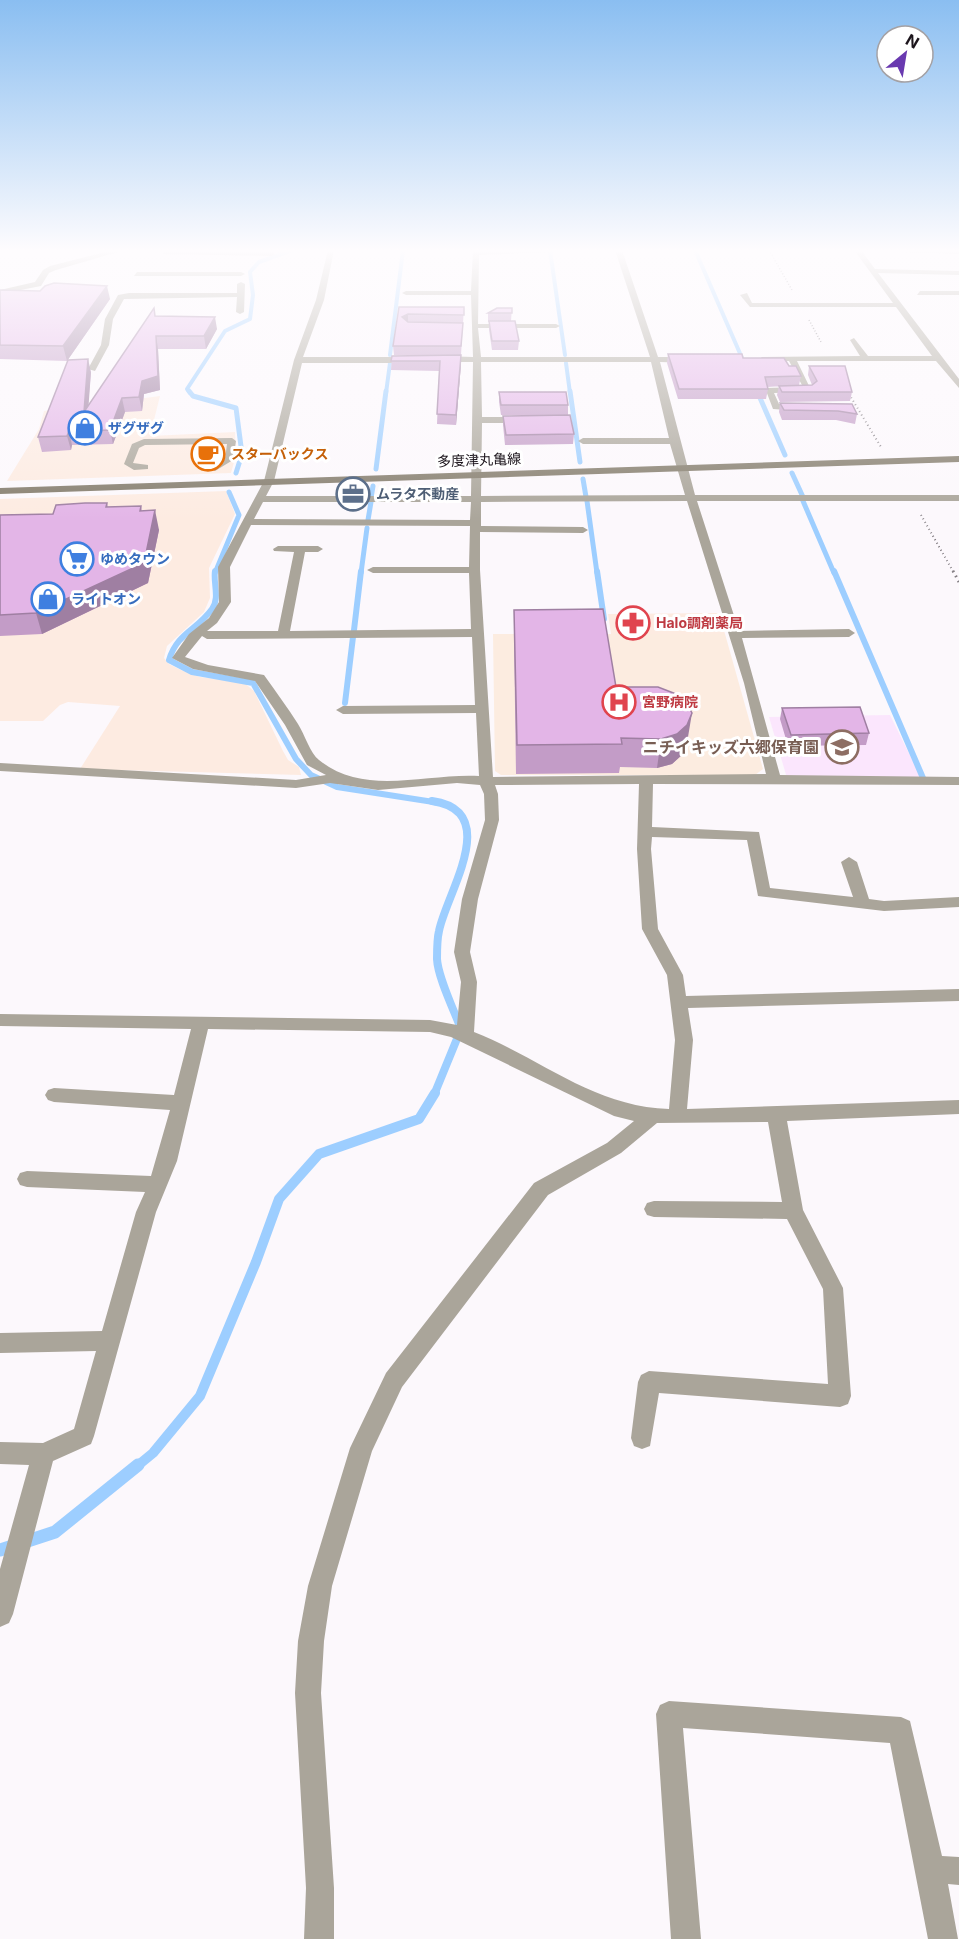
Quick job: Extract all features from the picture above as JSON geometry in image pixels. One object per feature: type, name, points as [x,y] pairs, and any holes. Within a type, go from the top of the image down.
[{"type":"main road","name":"多度津丸亀線","points":[[0,491],[477,473],[959,459]]},
{"type":"street","points":[[92,369],[106,340]]},
{"type":"street","points":[[305,340],[298,360],[269,481],[224,567],[225,602],[213,620],[193,637],[178,658],[191,665],[260,678],[292,725],[312,762],[349,782]]},
{"type":"street","points":[[465,1036],[469,982],[462,952],[470,899],[492,820],[491,794],[486,782],[474,570],[477,473],[475,340]]},
{"type":"street","points":[[648,340],[676,441],[681,468],[750,683],[774,778]]},
{"type":"street","points":[[854,340],[866,359]]},
{"type":"street","points":[[925,340],[959,385]]},
{"type":"street","points":[[757,359],[938,358]]},
{"type":"street","points":[[792,359],[809,390],[768,390],[776,407],[811,408]]},
{"type":"street","points":[[298,360],[417,360]]},
{"type":"street","points":[[429,360],[701,360]]},
{"type":"street","points":[[476,420],[533,420]]},
{"type":"street","points":[[583,441],[676,441]]},
{"type":"street","points":[[261,499],[959,498]]},
{"type":"street","points":[[248,522],[583,530]]},
{"type":"street","points":[[278,549],[318,549]]},
{"type":"street","points":[[283,634],[300,549]]},
{"type":"street","points":[[373,570],[474,570]]},
{"type":"street","points":[[207,634],[478,633]]},
{"type":"street","points":[[734,635],[849,633]]},
{"type":"street","points":[[343,710],[482,709]]},
{"type":"street","points":[[0,767],[296,784],[330,779],[378,786],[457,778],[486,782],[774,778],[785,782],[959,781]]},
{"type":"street","points":[[646,779],[645,832],[650,929],[675,975],[684,1040],[677,1117]]},
{"type":"street","points":[[645,832],[754,835],[763,892],[884,906],[959,902]]},
{"type":"street","points":[[849,862],[863,904]]},
{"type":"street","points":[[679,1002],[959,996]]},
{"type":"street","points":[[0,1020],[430,1026],[465,1036],[506,1054],[545,1077],[620,1111],[653,1116],[959,1107]]},
{"type":"street","points":[[0,1453],[44,1454],[83,1436],[146,1212],[166,1161],[201,1022]]},
{"type":"street","points":[[54,1095],[181,1103]]},
{"type":"street","points":[[642,1438],[649,1382],[840,1396],[833,1288],[793,1211],[776,1114]]},
{"type":"street","points":[[320,1939],[320,1888],[308,1693],[311,1641],[320,1586],[361,1448],[394,1380],[541,1189],[614,1148],[653,1116]]},
{"type":"street","points":[[27,1179],[157,1184]]},
{"type":"street","points":[[654,1209],[793,1211]]},
{"type":"street","points":[[0,1343],[110,1341]]},
{"type":"street","points":[[0,1614],[44,1454]]},
{"type":"street","points":[[686,1939],[669,1714],[901,1730],[945,1870],[943,1939]]},
{"type":"lane","points":[[144,467],[134,467],[128,464],[135,446],[144,442],[232,441],[229,460],[215,468]]},
{"type":"path","points":[[911,498],[959,582]]},
{"type":"shaded area","points":[[160,396],[150,436],[235,432],[236,455],[231,473],[7,481],[39,429],[44,411]]},
{"type":"shaded area","points":[[226,491],[235,514],[209,568],[210,598],[204,612],[167,646],[164,658],[169,664],[200,677],[243,682],[254,691],[288,760],[299,767],[301,775],[80,769],[120,706],[68,702],[60,705],[43,721],[0,721],[0,499]]},
{"type":"shaded area","points":[[719,613],[725,634],[611,634],[608,614]]},
{"type":"shaded area","name":"宮野病院","points":[[493,634],[725,634],[763,769],[755,775],[501,775],[495,771]]},
{"type":"shaded area","name":"ニチイキッズ六郷保育園","points":[[890,715],[921,778],[787,778],[769,717]]},
{"type":"building","points":[[0,340],[67,340],[63,346],[0,345]]},
{"type":"building","points":[[132,340],[156,340],[158,376],[142,381],[139,397],[122,398],[110,430],[69,431],[67,436],[38,437],[68,360],[88,359],[84,412]]},
{"type":"building","points":[[394,340],[461,340],[461,346],[393,346]]},
{"type":"building","points":[[668,354],[742,354],[743,358],[784,358],[789,366],[796,366],[801,376],[765,377],[768,389],[679,389]]},
{"type":"building","points":[[461,355],[456,415],[437,414],[440,361],[391,361],[392,356]]},
{"type":"building","points":[[809,366],[845,366],[852,392],[782,392],[779,386],[812,385],[817,381]]},
{"type":"building","points":[[499,392],[566,392],[568,405],[501,405]]},
{"type":"building","points":[[780,403],[852,404],[857,414],[838,411],[784,410]]},
{"type":"building","points":[[570,415],[574,434],[506,435],[503,416]]},
{"type":"building","name":"ゆめタウン","points":[[107,503],[106,507],[141,506],[140,511],[155,510],[144,563],[36,613],[0,615],[0,515],[53,514],[56,505]]},
{"type":"building","points":[[603,609],[616,687],[658,687],[676,694],[686,702],[692,713],[687,725],[677,734],[661,739],[621,738],[622,744],[517,745],[514,610]]},
{"type":"building","points":[[860,707],[869,733],[791,735],[782,708]]},
{"type":"waterway","points":[[190,393],[187,389],[219,340]]},
{"type":"waterway","points":[[390,355],[392,340]]},
{"type":"waterway","points":[[563,340],[565,355]]},
{"type":"waterway","points":[[734,340],[742,358]]},
{"type":"waterway","points":[[386,393],[390,363]]},
{"type":"waterway","points":[[566,363],[570,393]]},
{"type":"waterway","points":[[189,391],[193,396],[236,408],[242,454],[236,473]]},
{"type":"waterway","points":[[376,469],[386,391]]},
{"type":"waterway","points":[[570,391],[580,462]]},
{"type":"waterway","points":[[757,391],[785,455]]},
{"type":"waterway","points":[[792,473],[803,497]]},
{"type":"waterway","points":[[583,479],[586,497]]},
{"type":"waterway","points":[[371,498],[373,486]]},
{"type":"waterway","points":[[215,573],[239,515],[229,492]]},
{"type":"waterway","points":[[587,501],[597,573]]},
{"type":"waterway","points":[[803,501],[834,573]]},
{"type":"waterway","points":[[368,520],[371,502]]},
{"type":"waterway","points":[[361,573],[367,528]]},
{"type":"waterway","points":[[354,630],[361,571]]},
{"type":"waterway","points":[[597,571],[604,619]]},
{"type":"waterway","points":[[834,571],[923,778]]},
{"type":"waterway","points":[[215,573],[216,595],[212,609],[182,638],[169,660],[192,672],[253,683],[296,759],[311,775],[337,787],[436,802]]},
{"type":"waterway","points":[[345,703],[353,637]]},
{"type":"waterway","points":[[432,801],[436,802]]},
{"type":"waterway","points":[[434,1094],[461,1029],[440,975],[437,948],[439,931],[465,856],[467,837],[464,820],[453,808],[436,802]]},
{"type":"waterway","points":[[136,1467],[153,1453],[200,1396],[256,1262],[279,1199],[319,1154],[419,1119],[434,1094]]},
{"type":"waterway","points":[[0,1550],[55,1532],[138,1465]]},
{"type":"place","name":"ザグザグ","points":[[85,428]]},
{"type":"place","name":"スターバックス","points":[[208,454]]},
{"type":"place","name":"ムラタ不動産","points":[[353,494]]},
{"type":"place","name":"ゆめタウン","points":[[77,559]]},
{"type":"place","name":"ライトオン","points":[[48,599]]},
{"type":"place","name":"Halo調剤薬局","points":[[633,623]]},
{"type":"place","name":"宮野病院","points":[[619,702]]},
{"type":"place","name":"ニチイキッズ六郷保育園","points":[[842,747]]}]
